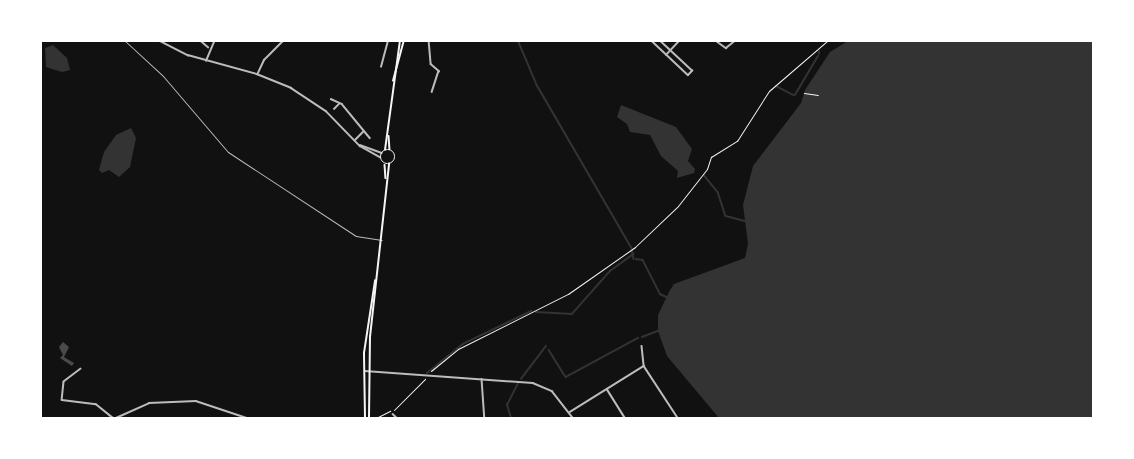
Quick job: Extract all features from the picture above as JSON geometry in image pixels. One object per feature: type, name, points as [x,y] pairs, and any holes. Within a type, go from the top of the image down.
[{"type":"main road","points":[[369,418],[368,372],[386,180],[389,164],[395,159],[390,150],[389,134],[392,85],[400,40]]},
{"type":"main road","points":[[392,85],[404,40]]},
{"type":"main road","points":[[386,150],[389,134]]},
{"type":"main road","points":[[386,180],[385,164],[380,157],[386,150],[390,150]]},
{"type":"main road","points":[[365,418],[366,327],[377,274]]},
{"type":"street","points":[[200,40],[209,47]]},
{"type":"street","points":[[206,61],[209,47],[215,40]]},
{"type":"street","points":[[258,74],[264,60],[284,40]]},
{"type":"street","points":[[381,67],[388,40]]},
{"type":"street","points":[[429,40],[431,64],[439,71],[432,92]]},
{"type":"street","points":[[651,40],[688,75],[692,71],[659,40]]},
{"type":"street","points":[[666,55],[680,40]]},
{"type":"street","points":[[715,40],[726,48],[736,40]]},
{"type":"street","points":[[160,41],[206,61],[258,74],[314,102],[354,141],[380,157]]},
{"type":"street","points":[[331,99],[340,103],[364,127],[363,132],[354,141]]},
{"type":"street","points":[[334,109],[340,103]]},
{"type":"street","points":[[363,132],[370,138]]},
{"type":"street","points":[[359,144],[382,153]]},
{"type":"street","points":[[642,346],[644,366],[678,418]]},
{"type":"street","points":[[569,412],[644,366]]},
{"type":"street","points":[[81,369],[64,382],[62,400],[96,404],[114,418],[154,402],[196,401],[247,418]]},
{"type":"street","points":[[364,371],[482,378],[543,386],[559,398],[573,418]]},
{"type":"street","points":[[482,378],[485,418]]},
{"type":"street","points":[[607,389],[625,418]]},
{"type":"street","points":[[393,414],[397,418]]},
{"type":"lane","points":[[124,40],[163,76],[232,155],[356,236],[382,240]]},
{"type":"path","points":[[376,418],[399,406],[428,375],[458,349],[568,294],[635,247],[678,206],[707,170],[711,157],[737,141],[769,91],[828,40]]},
{"type":"path","points":[[804,93],[818,95]]},
{"type":"shaded area","points":[[848,41],[1093,41],[1093,418],[719,418],[667,356],[658,331],[658,315],[670,290],[674,284],[745,258],[748,244],[743,205],[753,166],[801,103],[805,90],[830,52]]},
{"type":"shaded area","points":[[53,45],[67,58],[70,70],[62,72],[46,67],[45,48]]},
{"type":"shaded area","points":[[621,105],[676,127],[692,149],[688,161],[695,169],[694,173],[677,178],[678,171],[661,156],[650,135],[630,132],[627,124],[617,117]]},
{"type":"shaded area","points":[[131,128],[136,138],[130,167],[119,177],[109,170],[102,173],[99,170],[104,152],[116,135]]},
{"type":"building","points":[[63,342],[69,347],[64,357],[74,363],[72,366],[60,358],[63,355],[59,347]]},
{"type":"waterway","points":[[518,40],[537,85],[632,248]]},
{"type":"waterway","points":[[795,95],[818,56]]},
{"type":"waterway","points":[[776,86],[794,95]]},
{"type":"waterway","points":[[704,175],[718,192],[726,216],[745,221]]},
{"type":"waterway","points":[[632,250],[634,259]]},
{"type":"waterway","points":[[536,312],[572,314],[610,271],[633,254]]},
{"type":"waterway","points":[[636,259],[643,260],[660,294],[669,298]]},
{"type":"waterway","points":[[427,373],[463,344],[531,311]]},
{"type":"waterway","points":[[642,337],[658,331]]},
{"type":"waterway","points":[[549,350],[566,377],[638,338]]},
{"type":"waterway","points":[[521,379],[546,346]]},
{"type":"waterway","points":[[511,418],[507,405],[518,383]]}]
